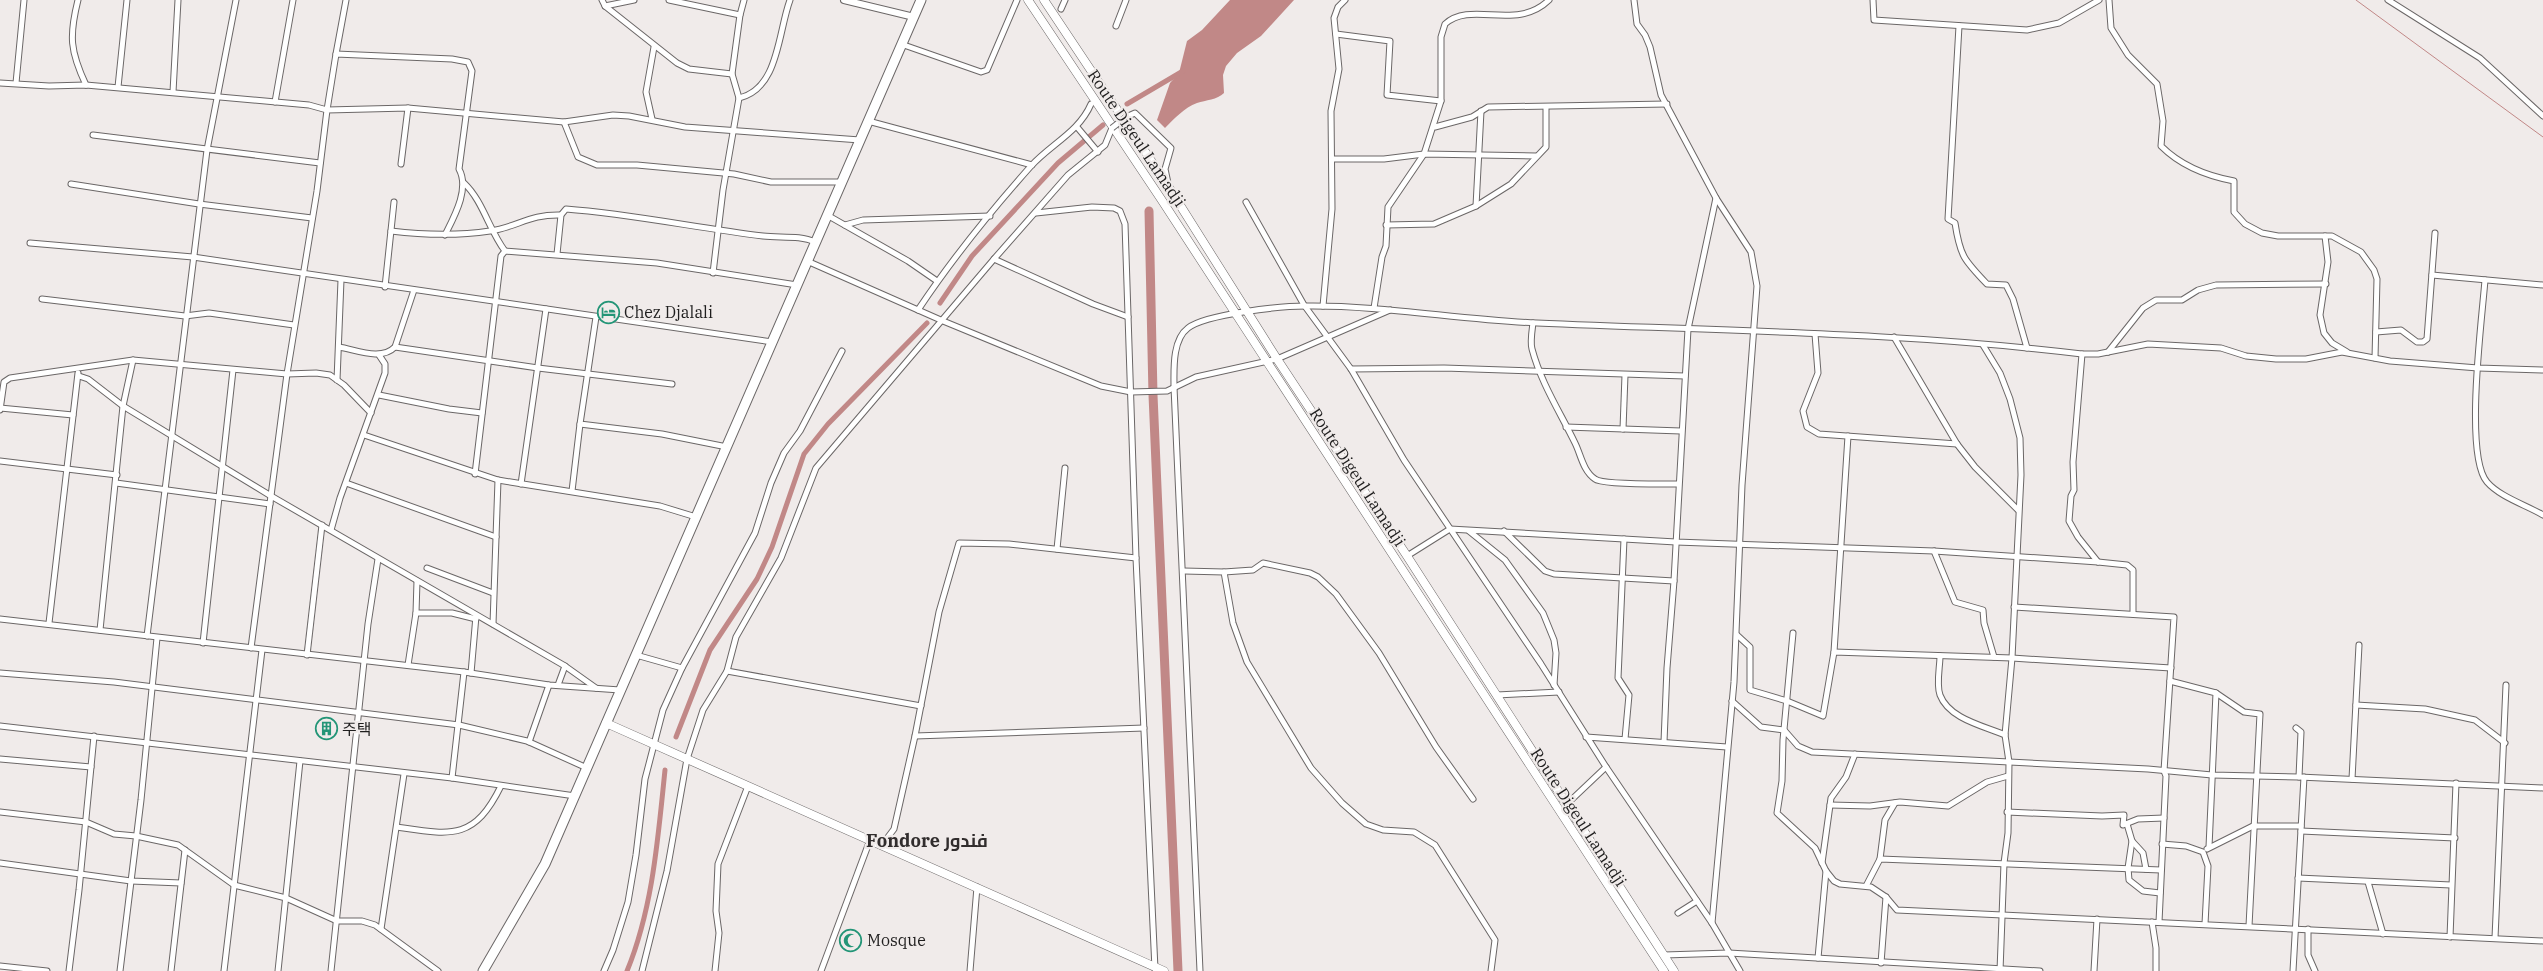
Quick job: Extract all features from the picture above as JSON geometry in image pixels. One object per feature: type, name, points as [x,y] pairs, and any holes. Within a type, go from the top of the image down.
[{"type":"highway","points":[[483,971],[545,864],[921,0]]},
{"type":"main road","name":"Route Digeul Lamadji","points":[[1028,0],[1267,361],[1664,971]]},
{"type":"main road","name":"Route Digeul Lamadji","points":[[1044,0],[1168,186],[1277,359],[1568,803],[1674,971]]},
{"type":"main road","points":[[606,723],[1159,969]]},
{"type":"street","points":[[16,83],[24,0]]},
{"type":"street","points":[[78,0],[71,32],[74,61],[86,85]]},
{"type":"street","points":[[118,88],[127,0]]},
{"type":"street","points":[[172,92],[178,0]]},
{"type":"street","points":[[147,636],[206,150],[236,0]]},
{"type":"street","points":[[275,102],[292,0]]},
{"type":"street","points":[[251,648],[294,325],[346,0]]},
{"type":"street","points":[[602,0],[605,6],[654,47],[677,63],[689,69],[732,74]]},
{"type":"street","points":[[605,6],[634,0]]},
{"type":"street","points":[[669,0],[740,15]]},
{"type":"street","points":[[714,273],[726,174],[739,98],[732,74],[740,15],[744,0]]},
{"type":"street","points":[[739,98],[752,95],[760,88],[771,70],[790,0]]},
{"type":"street","points":[[844,0],[914,17]]},
{"type":"street","points":[[901,44],[981,72],[987,70],[1017,0]]},
{"type":"street","points":[[1061,9],[1065,0]]},
{"type":"street","points":[[1116,26],[1126,0]]},
{"type":"street","points":[[1323,306],[1332,209],[1331,111],[1338,69],[1336,12],[1345,0]]},
{"type":"street","points":[[1374,308],[1382,257],[1386,246],[1388,207],[1424,154],[1441,101],[1441,37],[1448,21],[1468,14],[1506,16],[1527,14],[1549,0]]},
{"type":"street","points":[[1634,0],[1637,24],[1646,35],[1655,64],[1661,95],[1716,198],[1751,252],[1757,286],[1739,543],[1737,635],[1712,923]]},
{"type":"street","points":[[1873,0],[1874,20],[2027,30],[2059,23],[2099,0]]},
{"type":"street","points":[[2109,0],[2111,28],[2128,56],[2157,84],[2163,121],[2161,146],[2182,164],[2212,176],[2234,181],[2234,212],[2256,231],[2278,236],[2336,237],[2356,248],[2374,270],[2377,279],[2375,358]]},
{"type":"street","points":[[2388,0],[2480,58],[2543,116]]},
{"type":"street","points":[[1959,26],[1948,219],[1955,223],[1959,247],[1965,261],[1987,284],[2006,285],[2013,299],[2027,348]]},
{"type":"street","points":[[1336,34],[1390,41],[1387,95],[1441,101]]},
{"type":"street","points":[[652,119],[646,87],[654,47]]},
{"type":"street","points":[[336,54],[452,59],[468,62],[472,71],[465,112],[459,169],[464,184],[474,195],[492,231],[505,251]]},
{"type":"street","points":[[0,83],[49,86],[86,85],[216,95],[309,105],[327,110],[408,108],[564,122],[613,115],[652,119],[684,127],[733,129],[860,140]]},
{"type":"street","points":[[918,310],[965,243],[1032,165],[1076,127],[1085,117],[1091,104]]},
{"type":"street","points":[[1434,127],[1472,117],[1488,107],[1667,104]]},
{"type":"street","points":[[1386,225],[1434,224],[1476,206],[1511,184],[1546,147],[1546,107]]},
{"type":"street","points":[[401,164],[408,108]]},
{"type":"street","points":[[1476,206],[1481,111]]},
{"type":"street","points":[[642,971],[667,871],[687,759],[703,710],[727,671],[736,637],[781,558],[820,461],[1068,175],[1098,152],[1104,145],[1112,128],[1126,117],[1135,113],[1171,148],[1165,169],[1168,186]]},
{"type":"street","points":[[868,121],[1032,165]]},
{"type":"street","points":[[564,122],[578,157],[583,161],[597,165],[637,165],[726,174],[771,182],[842,182]]},
{"type":"street","points":[[1076,127],[1098,152]]},
{"type":"street","points":[[92,134],[320,163]]},
{"type":"street","points":[[1332,159],[1384,159],[1424,154],[1536,156]]},
{"type":"street","points":[[72,184],[199,204],[312,218]]},
{"type":"street","points":[[445,235],[456,214],[464,184]]},
{"type":"street","points":[[1664,742],[1688,329],[1716,198]]},
{"type":"street","points":[[385,287],[394,202]]},
{"type":"street","points":[[1246,202],[1304,306],[1351,369],[1404,460],[1559,692],[1586,737],[1712,923],[1740,971]]},
{"type":"street","points":[[1036,213],[1105,207],[1120,211],[1125,224],[1136,558],[1144,728],[1159,969]]},
{"type":"street","points":[[557,254],[561,215],[566,209],[719,228],[762,236],[796,239],[805,237],[816,242]]},
{"type":"street","points":[[391,231],[445,235],[492,231],[533,216],[561,215]]},
{"type":"street","points":[[827,215],[908,261],[937,281]]},
{"type":"street","points":[[845,225],[872,220],[990,216]]},
{"type":"street","points":[[2376,332],[2401,330],[2417,342],[2424,342],[2427,339],[2435,233]]},
{"type":"street","points":[[2325,236],[2328,256],[2326,284],[2321,310],[2324,333],[2332,343],[2347,352],[2375,358],[2478,368],[2543,370]]},
{"type":"street","points":[[30,243],[193,257],[385,287],[772,342]]},
{"type":"street","points":[[505,251],[657,263],[797,285]]},
{"type":"street","points":[[475,474],[501,256],[505,251]]},
{"type":"street","points":[[994,259],[1093,304],[1128,317]]},
{"type":"street","points":[[807,261],[943,321],[1101,386],[1131,392],[1160,392],[1196,377],[1277,359],[1391,310]]},
{"type":"street","points":[[2432,276],[2543,285]]},
{"type":"street","points":[[336,380],[341,280]]},
{"type":"street","points":[[2484,280],[2478,368],[2476,437],[2481,472],[2493,487],[2543,515]]},
{"type":"street","points":[[2107,353],[2143,308],[2156,300],[2182,300],[2198,290],[2216,285],[2326,284]]},
{"type":"street","points":[[339,347],[380,355],[389,352],[395,347],[414,290]]},
{"type":"street","points":[[42,299],[185,316],[209,314],[294,325]]},
{"type":"street","points":[[1200,971],[1184,571],[1174,387],[1176,353],[1182,336],[1188,327],[1247,311],[1323,306],[1374,308],[1532,323],[1894,337],[2082,354],[2107,353],[2148,344],[2221,348],[2246,356],[2276,359],[2306,359],[2347,352]]},
{"type":"street","points":[[522,484],[546,310]]},
{"type":"street","points":[[572,491],[596,317]]},
{"type":"street","points":[[1532,323],[1531,348],[1552,402],[1585,466],[1597,481],[1678,484]]},
{"type":"street","points":[[1815,334],[1818,373],[1803,411],[1803,420],[1806,427],[1819,434],[1957,444]]},
{"type":"street","points":[[1894,337],[1957,444],[1975,467],[2018,510]]},
{"type":"street","points":[[1983,345],[2000,373],[2016,418],[2020,475],[2012,658],[2005,735],[2009,762],[2008,833],[2004,863],[2000,970]]},
{"type":"street","points":[[395,347],[488,359],[538,368],[672,384]]},
{"type":"street","points":[[604,971],[613,950],[628,902],[636,855],[645,778],[652,743],[662,710],[682,668],[755,533],[771,483],[784,453],[800,431],[842,351]]},
{"type":"street","points":[[2082,354],[2073,462],[2074,490],[2071,496],[2069,520],[2078,537],[2098,562]]},
{"type":"street","points":[[331,530],[385,374],[385,364],[380,355]]},
{"type":"street","points":[[100,630],[124,406],[133,360]]},
{"type":"street","points":[[73,415],[0,409],[4,382],[10,378],[133,360],[287,374],[316,373],[330,375],[371,413]]},
{"type":"street","points":[[49,624],[65,468],[79,376],[76,368]]},
{"type":"street","points":[[1351,369],[1444,368],[1685,376]]},
{"type":"street","points":[[203,643],[233,370]]},
{"type":"street","points":[[1623,429],[1625,375]]},
{"type":"street","points":[[79,376],[99,386],[124,406],[272,496],[476,617],[493,624],[566,666],[596,688]]},
{"type":"street","points":[[379,395],[449,410],[482,413]]},
{"type":"street","points":[[580,424],[684,437],[727,447]]},
{"type":"street","points":[[1566,427],[1681,432]]},
{"type":"street","points":[[364,435],[475,474],[498,480],[660,506],[696,517]]},
{"type":"street","points":[[1737,635],[1750,647],[1750,690],[1787,701],[1823,716],[1834,652],[1848,436]]},
{"type":"street","points":[[0,461],[117,475]]},
{"type":"street","points":[[1057,549],[1065,468]]},
{"type":"street","points":[[493,624],[498,480]]},
{"type":"street","points":[[116,483],[270,504]]},
{"type":"street","points":[[346,483],[496,537]]},
{"type":"street","points":[[307,655],[322,525]]},
{"type":"street","points":[[1407,556],[1450,529],[1676,542],[1934,551],[2098,562],[2127,565],[2132,570],[2133,614]]},
{"type":"street","points":[[1468,530],[1505,560],[1543,613],[1554,640],[1556,653],[1554,685]]},
{"type":"street","points":[[1504,531],[1546,571],[1563,576],[1674,581]]},
{"type":"street","points":[[1624,539],[1618,678],[1629,694],[1625,739]]},
{"type":"street","points":[[882,845],[894,829],[915,736],[939,612],[960,543],[1009,544],[1136,558]]},
{"type":"street","points":[[1934,551],[1956,602],[1984,610],[1984,623],[1994,658]]},
{"type":"street","points":[[331,971],[364,660],[378,559]]},
{"type":"street","points":[[1184,571],[1248,571],[1263,563],[1310,573],[1328,584],[1357,620],[1436,747],[1473,799]]},
{"type":"street","points":[[427,568],[493,593]]},
{"type":"street","points":[[1224,572],[1233,623],[1247,662],[1311,768],[1342,803],[1366,824],[1383,830],[1414,832],[1435,844],[1495,940],[1492,971]]},
{"type":"street","points":[[408,665],[416,613],[417,581]]},
{"type":"street","points":[[2014,607],[2174,617],[2164,770],[2166,776],[2159,922]]},
{"type":"street","points":[[416,613],[452,613],[476,617]]},
{"type":"street","points":[[471,673],[476,617]]},
{"type":"street","points":[[0,619],[408,665],[549,684],[620,690]]},
{"type":"street","points":[[1793,633],[1784,730],[1782,780],[1777,813],[1779,817],[1802,835],[1814,848],[1826,871],[1840,884],[1866,886],[1886,897],[1897,910],[2543,941]]},
{"type":"street","points":[[120,971],[157,638]]},
{"type":"street","points":[[2352,779],[2359,645]]},
{"type":"street","points":[[224,971],[262,650]]},
{"type":"street","points":[[1834,652],[2012,658],[2170,668]]},
{"type":"street","points":[[636,655],[682,668]]},
{"type":"street","points":[[1940,656],[1940,694],[1948,708],[1964,718],[2005,735]]},
{"type":"street","points":[[558,685],[560,676],[566,666]]},
{"type":"street","points":[[727,671],[921,706]]},
{"type":"street","points":[[452,778],[464,672]]},
{"type":"street","points":[[0,673],[114,682],[458,725],[529,742],[587,768]]},
{"type":"street","points":[[2170,681],[2216,693],[2244,712],[2260,714],[2249,926]]},
{"type":"street","points":[[529,742],[549,684]]},
{"type":"street","points":[[2495,938],[2506,686]]},
{"type":"street","points":[[1497,695],[1559,692]]},
{"type":"street","points":[[2209,847],[2216,693]]},
{"type":"street","points":[[1732,701],[1761,727],[1784,730],[1804,750],[2164,770],[2212,775],[2456,783],[2543,788]]},
{"type":"street","points":[[2356,705],[2425,709],[2475,720],[2504,743]]},
{"type":"street","points":[[0,726],[250,754],[404,774],[452,778],[575,796]]},
{"type":"street","points":[[915,736],[1144,728]]},
{"type":"street","points":[[2293,971],[2301,829],[2301,732],[2296,728]]},
{"type":"street","points":[[69,971],[81,874],[94,736]]},
{"type":"street","points":[[1586,737],[1727,747]]},
{"type":"street","points":[[1822,863],[1830,805],[1835,790],[1848,772],[1854,754]]},
{"type":"street","points":[[0,759],[91,767]]},
{"type":"street","points":[[278,971],[300,761]]},
{"type":"street","points":[[1568,803],[1606,767]]},
{"type":"street","points":[[381,929],[404,774]]},
{"type":"street","points":[[1830,805],[1870,806],[1896,803],[1948,806],[1987,782],[2008,776]]},
{"type":"street","points":[[2450,937],[2456,783]]},
{"type":"street","points":[[397,827],[442,833],[462,831],[478,821],[490,806],[501,786]]},
{"type":"street","points":[[715,971],[719,933],[716,911],[718,864],[748,786]]},
{"type":"street","points":[[1866,886],[1880,858],[1885,820],[1890,809],[1896,803]]},
{"type":"street","points":[[0,812],[86,822],[114,834],[136,836],[173,844],[185,850],[234,885],[286,898],[336,920],[368,922],[381,929],[438,971]]},
{"type":"street","points":[[2007,812],[2102,816],[2124,815],[2123,825],[2138,819],[2164,818]]},
{"type":"street","points":[[2127,824],[2132,841],[2128,868],[2129,880],[2143,891],[2160,893]]},
{"type":"street","points":[[2203,852],[2209,847],[2253,826],[2455,838]]},
{"type":"street","points":[[821,971],[870,840]]},
{"type":"street","points":[[2132,841],[2143,853],[2146,869]]},
{"type":"street","points":[[2162,844],[2186,846],[2203,852]]},
{"type":"street","points":[[172,971],[185,850]]},
{"type":"street","points":[[2203,852],[2208,866],[2205,924]]},
{"type":"street","points":[[1880,858],[2161,870]]},
{"type":"street","points":[[0,863],[131,881],[181,883]]},
{"type":"street","points":[[1818,958],[1826,871]]},
{"type":"street","points":[[2298,878],[2451,885]]},
{"type":"street","points":[[2368,882],[2383,934]]},
{"type":"street","points":[[970,971],[977,887]]},
{"type":"street","points":[[1881,963],[1886,897]]},
{"type":"street","points":[[1678,912],[1697,901]]},
{"type":"street","points":[[2094,971],[2097,919]]},
{"type":"street","points":[[2152,922],[2156,948],[2156,971]]},
{"type":"street","points":[[2308,929],[2308,955],[2316,971]]},
{"type":"street","points":[[1664,955],[1729,953],[2040,971]]},
{"type":"street","points":[[0,966],[47,971]]},
{"type":"shaded area","points":[[1230,0],[1294,0],[1261,36],[1237,53],[1226,66],[1223,75],[1224,93],[1188,108],[1165,128],[1157,120],[1170,83],[1179,73],[1187,41],[1202,30]]},
{"type":"waterway","points":[[2356,0],[2543,137]]},
{"type":"waterway","points":[[1127,104],[1183,71]]},
{"type":"waterway","points":[[940,303],[972,256],[1058,163],[1103,125]]},
{"type":"waterway","points":[[1149,211],[1153,395],[1178,971]]},
{"type":"waterway","points":[[676,737],[710,650],[757,579],[772,547],[804,454],[828,424],[927,323]]},
{"type":"waterway","points":[[627,971],[636,947],[649,897],[657,846],[665,770]]},
{"type":"place","name":"Chez Djalali","points":[[608,312]]},
{"type":"place","name":"주택","points":[[326,729]]},
{"type":"place","name":"Mosque","points":[[851,940]]},
{"type":"district","name":"Fondore فندور","points":[[927,840]]}]
